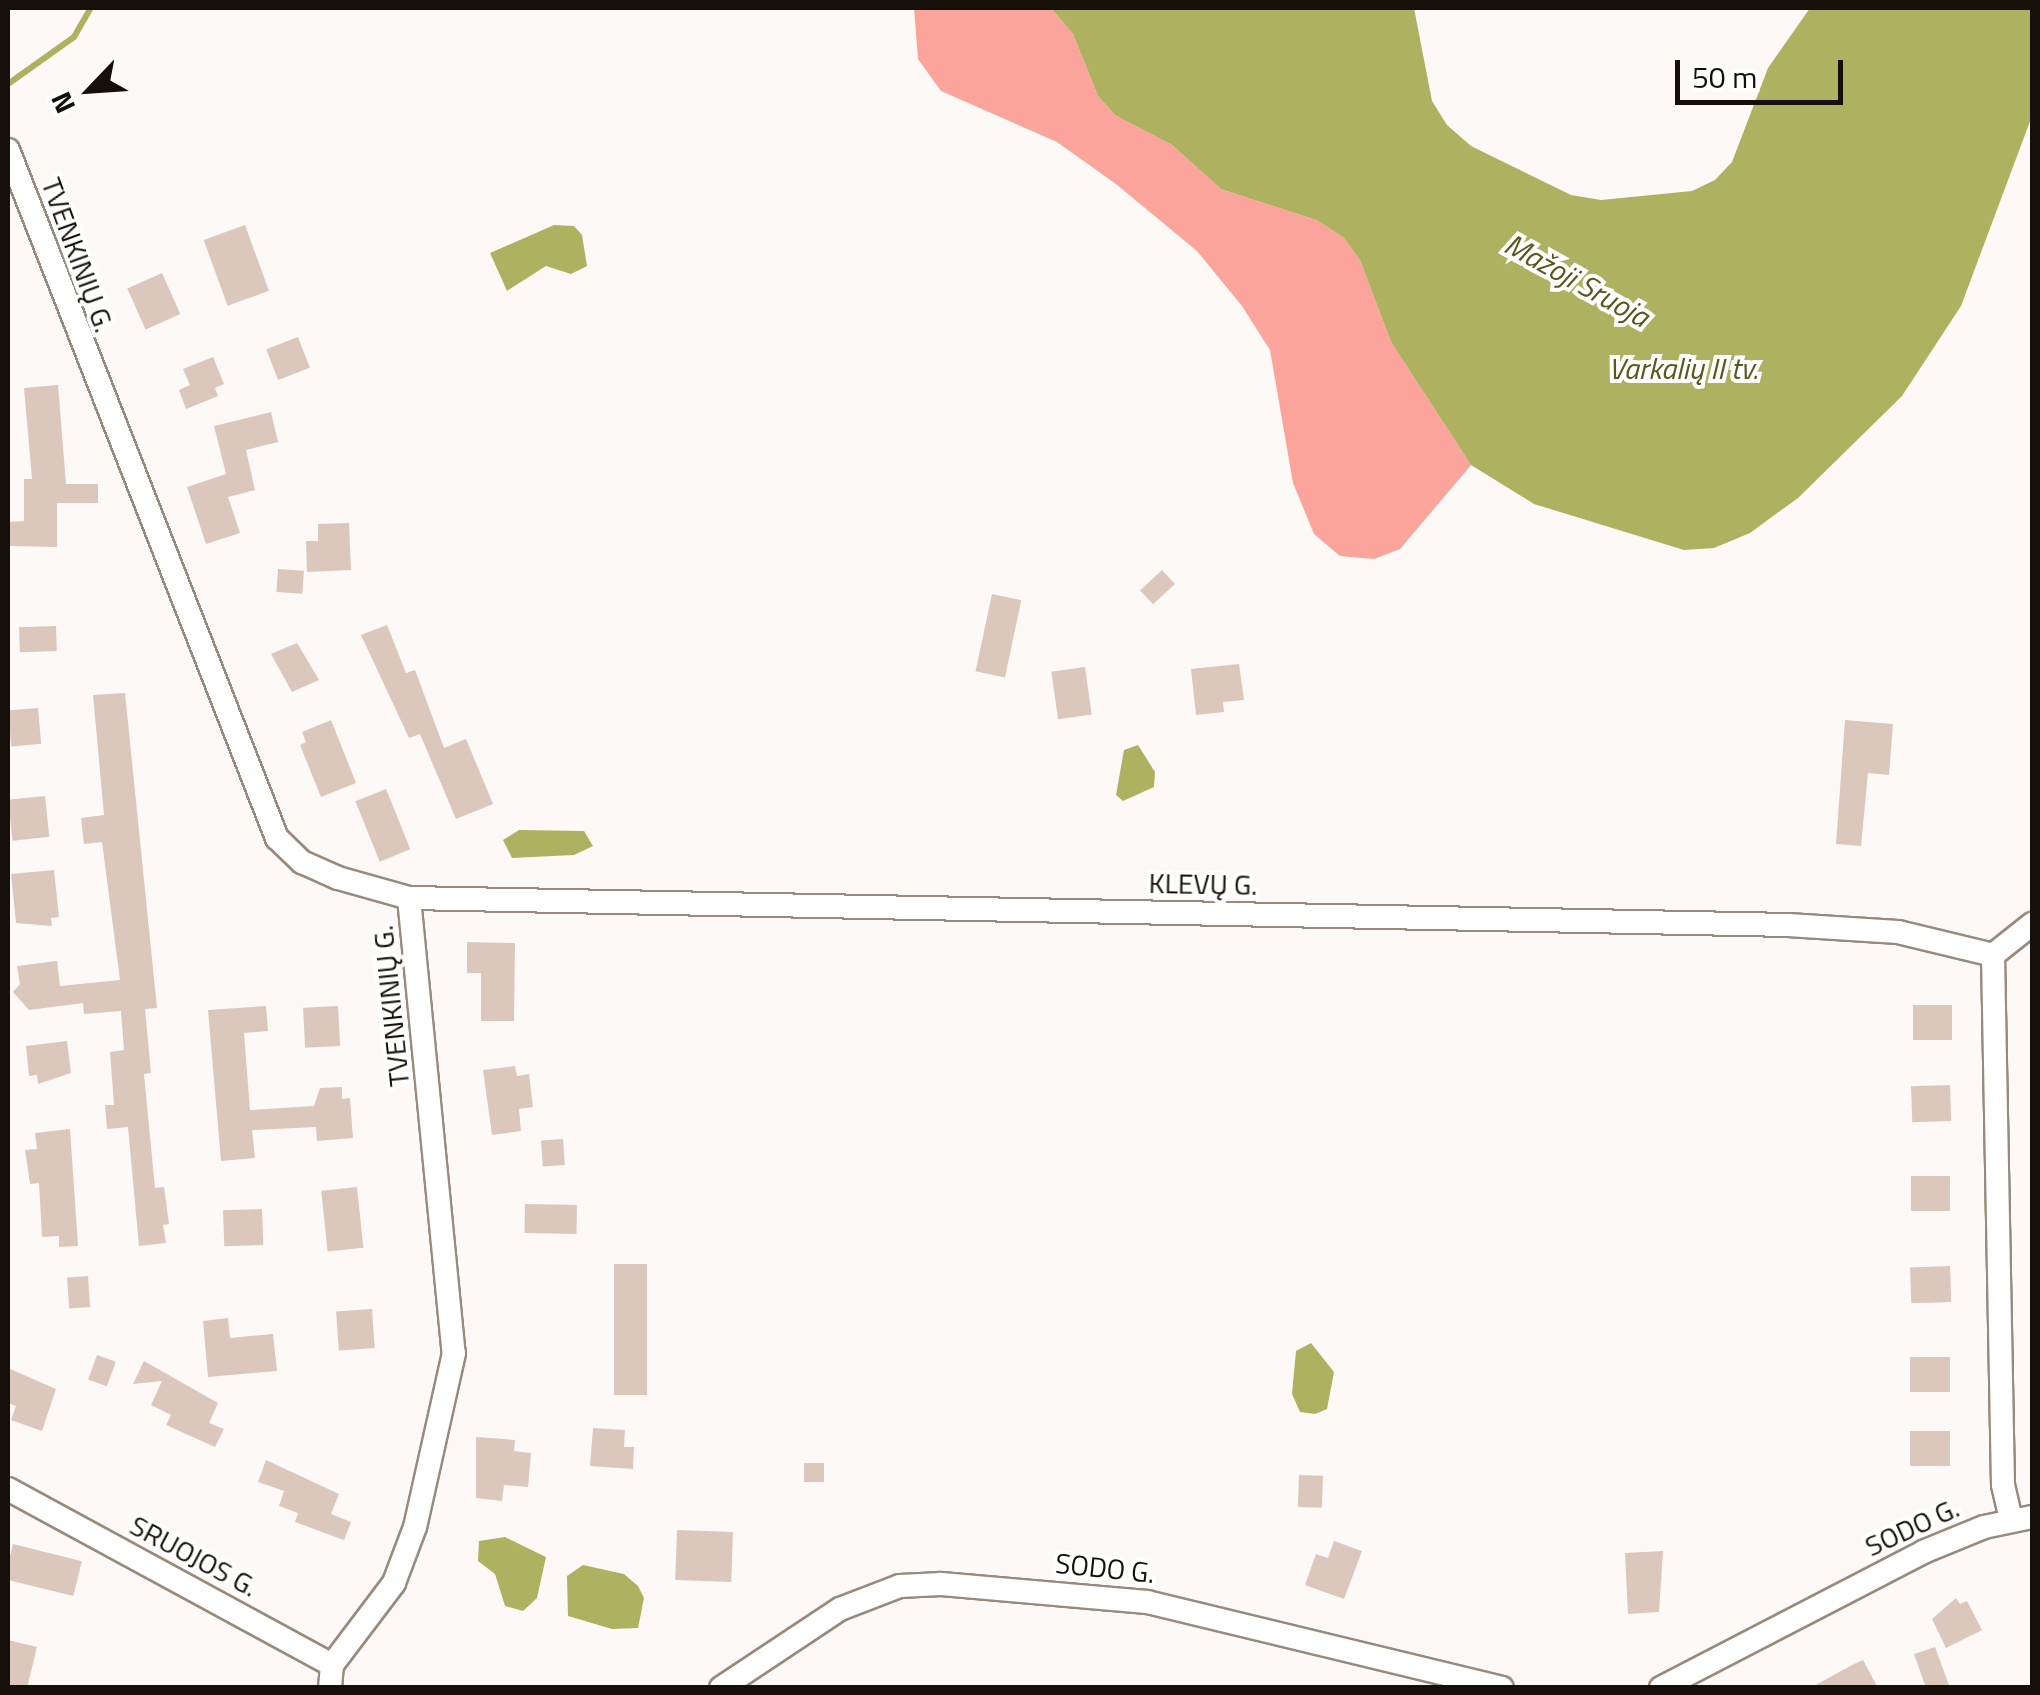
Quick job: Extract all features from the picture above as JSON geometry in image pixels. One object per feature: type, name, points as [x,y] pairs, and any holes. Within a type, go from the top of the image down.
[{"type":"street","name":"TVENKINIŲ G.","points":[[8,150],[278,838],[302,862],[338,878],[410,898],[454,1353],[415,1527],[394,1583],[332,1676]]},
{"type":"street","name":"KLEVŲ G.","points":[[410,898],[1788,926],[1898,932],[1993,955]]},
{"type":"street","points":[[2022,1518],[2003,1485],[1993,955],[2032,924]]},
{"type":"street","name":"SRUOJOS G.","points":[[8,1489],[332,1676]]},
{"type":"street","name":"SODO G.","points":[[1661,1688],[1924,1552],[2022,1518]]},
{"type":"street","name":"SODO G.","points":[[721,1688],[869,1595],[941,1584],[1146,1602],[1502,1688]]},
{"type":"shaded area","points":[[914,8],[1051,8],[1073,34],[1098,96],[1115,115],[1172,145],[1221,189],[1316,220],[1343,237],[1360,260],[1391,342],[1471,465],[1400,549],[1374,559],[1340,556],[1314,534],[1293,483],[1270,350],[1242,306],[1197,251],[1116,184],[1057,142],[941,91],[918,59]]},
{"type":"water","name":"Varkalių II tv.","points":[[1051,8],[1414,8],[1432,101],[1447,125],[1471,146],[1571,195],[1601,200],[1692,191],[1715,180],[1732,162],[1768,68],[1810,8],[2032,8],[2032,116],[1961,306],[1902,396],[1798,498],[1750,533],[1714,548],[1684,550],[1534,504],[1471,465],[1391,342],[1360,260],[1343,237],[1316,220],[1221,189],[1172,145],[1115,115],[1098,96],[1073,34]]},
{"type":"water","points":[[554,225],[574,226],[582,235],[587,266],[571,274],[546,266],[507,291],[490,253]]},
{"type":"water","points":[[1138,745],[1155,772],[1154,787],[1123,801],[1116,795],[1124,750]]},
{"type":"water","points":[[519,830],[584,831],[593,846],[574,855],[512,858],[503,840]]},
{"type":"water","points":[[1311,1343],[1334,1372],[1327,1409],[1315,1414],[1300,1412],[1292,1394],[1296,1351]]},
{"type":"water","points":[[505,1537],[546,1557],[537,1598],[523,1611],[505,1606],[495,1574],[478,1561],[479,1541]]},
{"type":"water","points":[[583,1565],[624,1574],[638,1586],[644,1598],[638,1628],[612,1629],[568,1616],[567,1576]]},
{"type":"building","points":[[245,225],[269,291],[228,306],[204,240]]},
{"type":"building","points":[[162,273],[180,314],[146,330],[127,288]]},
{"type":"building","points":[[298,337],[310,368],[278,380],[266,349]]},
{"type":"building","points":[[213,357],[224,384],[215,388],[218,396],[186,409],[179,390],[190,385],[183,369]]},
{"type":"building","points":[[58,385],[66,484],[98,484],[98,503],[57,503],[57,547],[8,546],[8,522],[24,521],[24,479],[32,479],[24,388]]},
{"type":"building","points":[[271,412],[278,442],[246,450],[255,490],[228,497],[240,533],[206,544],[187,487],[226,474],[214,426]]},
{"type":"building","points":[[349,523],[351,570],[307,572],[306,541],[318,541],[318,524]]},
{"type":"building","points":[[278,569],[304,571],[302,594],[276,592]]},
{"type":"building","points":[[1162,570],[1175,584],[1153,604],[1140,590]]},
{"type":"building","points":[[992,594],[1021,600],[1005,678],[976,671]]},
{"type":"building","points":[[387,625],[406,673],[415,670],[444,748],[466,739],[493,804],[456,819],[420,734],[409,738],[361,635]]},
{"type":"building","points":[[56,626],[57,651],[20,652],[19,627]]},
{"type":"building","points":[[297,643],[319,680],[292,692],[271,654]]},
{"type":"building","points":[[1239,664],[1244,700],[1223,702],[1224,712],[1196,715],[1191,669]]},
{"type":"building","points":[[1085,667],[1092,715],[1058,719],[1051,672]]},
{"type":"building","points":[[125,693],[157,1008],[145,1009],[151,1073],[144,1074],[155,1188],[164,1187],[169,1224],[163,1225],[166,1243],[139,1246],[128,1127],[107,1129],[105,1105],[114,1105],[110,1052],[124,1050],[121,1011],[84,1014],[83,1003],[29,1010],[13,992],[20,984],[17,966],[57,961],[60,986],[120,980],[102,842],[84,844],[81,818],[104,815],[93,695]]},
{"type":"building","points":[[38,708],[41,744],[11,746],[8,711]]},
{"type":"building","points":[[331,720],[356,783],[321,797],[300,745],[306,742],[302,732]]},
{"type":"building","points":[[1845,720],[1893,724],[1889,775],[1868,773],[1861,846],[1836,844]]},
{"type":"building","points":[[386,789],[410,849],[380,862],[355,801]]},
{"type":"building","points":[[45,796],[49,837],[12,841],[8,800]]},
{"type":"building","points":[[54,870],[59,917],[51,918],[52,926],[16,923],[11,874]]},
{"type":"building","points":[[467,942],[515,943],[514,1021],[481,1021],[481,973],[467,973]]},
{"type":"building","points":[[1913,1005],[1952,1005],[1952,1040],[1913,1040]]},
{"type":"building","points":[[266,1006],[268,1031],[244,1033],[250,1110],[314,1106],[320,1088],[342,1087],[342,1099],[350,1098],[353,1138],[317,1141],[316,1127],[252,1130],[255,1158],[221,1161],[208,1010]]},
{"type":"building","points":[[338,1006],[340,1046],[305,1048],[303,1008]]},
{"type":"building","points":[[67,1041],[71,1073],[38,1084],[37,1075],[29,1076],[26,1046]]},
{"type":"building","points":[[515,1066],[517,1076],[529,1074],[533,1107],[519,1109],[521,1131],[492,1135],[483,1070]]},
{"type":"building","points":[[1950,1085],[1951,1121],[1912,1122],[1911,1086]]},
{"type":"building","points":[[70,1129],[78,1246],[59,1247],[59,1236],[42,1237],[39,1183],[30,1184],[25,1150],[37,1149],[35,1133]]},
{"type":"building","points":[[563,1139],[565,1165],[543,1166],[541,1141]]},
{"type":"building","points":[[1911,1176],[1950,1176],[1950,1211],[1911,1211]]},
{"type":"building","points":[[357,1187],[363,1248],[328,1251],[321,1191]]},
{"type":"building","points":[[525,1204],[577,1205],[576,1234],[524,1233]]},
{"type":"building","points":[[262,1209],[263,1245],[224,1246],[223,1210]]},
{"type":"building","points":[[614,1264],[647,1264],[647,1395],[614,1395]]},
{"type":"building","points":[[1950,1266],[1951,1302],[1911,1303],[1910,1267]]},
{"type":"building","points":[[88,1276],[90,1307],[69,1308],[67,1277]]},
{"type":"building","points":[[372,1309],[375,1348],[339,1350],[336,1312]]},
{"type":"building","points":[[228,1318],[230,1338],[273,1334],[277,1371],[208,1377],[203,1321]]},
{"type":"building","points":[[97,1355],[116,1362],[107,1386],[88,1379]]},
{"type":"building","points":[[1910,1357],[1950,1357],[1950,1392],[1910,1392]]},
{"type":"building","points":[[144,1361],[218,1403],[209,1423],[224,1429],[215,1447],[166,1425],[171,1415],[151,1405],[162,1381],[133,1384]]},
{"type":"building","points":[[8,1368],[56,1389],[42,1431],[11,1420],[16,1406],[8,1403]]},
{"type":"building","points":[[593,1428],[625,1430],[624,1447],[634,1447],[633,1469],[590,1466]]},
{"type":"building","points":[[1910,1431],[1950,1431],[1950,1466],[1910,1466]]},
{"type":"building","points":[[476,1437],[515,1440],[514,1451],[531,1453],[528,1487],[504,1485],[502,1501],[476,1498]]},
{"type":"building","points":[[266,1460],[339,1494],[331,1514],[351,1522],[344,1540],[295,1522],[298,1513],[279,1506],[284,1491],[258,1482]]},
{"type":"building","points":[[804,1463],[824,1463],[824,1482],[804,1482]]},
{"type":"building","points":[[1299,1475],[1323,1476],[1322,1508],[1298,1507]]},
{"type":"building","points":[[677,1530],[733,1532],[731,1582],[675,1580]]},
{"type":"building","points":[[1334,1541],[1362,1551],[1344,1599],[1305,1585],[1316,1554],[1328,1558]]},
{"type":"building","points":[[13,1544],[82,1561],[73,1596],[8,1580]]},
{"type":"building","points":[[1663,1551],[1659,1612],[1628,1614],[1625,1553]]},
{"type":"building","points":[[1956,1598],[1960,1604],[1967,1601],[1982,1630],[1946,1648],[1932,1619]]},
{"type":"building","points":[[8,1640],[37,1647],[27,1688],[8,1688]]},
{"type":"building","points":[[1935,1647],[1950,1688],[1926,1688],[1914,1654]]},
{"type":"building","points":[[1863,1660],[1878,1688],[1810,1688],[1852,1665]]},
{"type":"waterway","name":"Mažoji Sruoja","points":[[8,84],[74,37],[91,8]]}]
